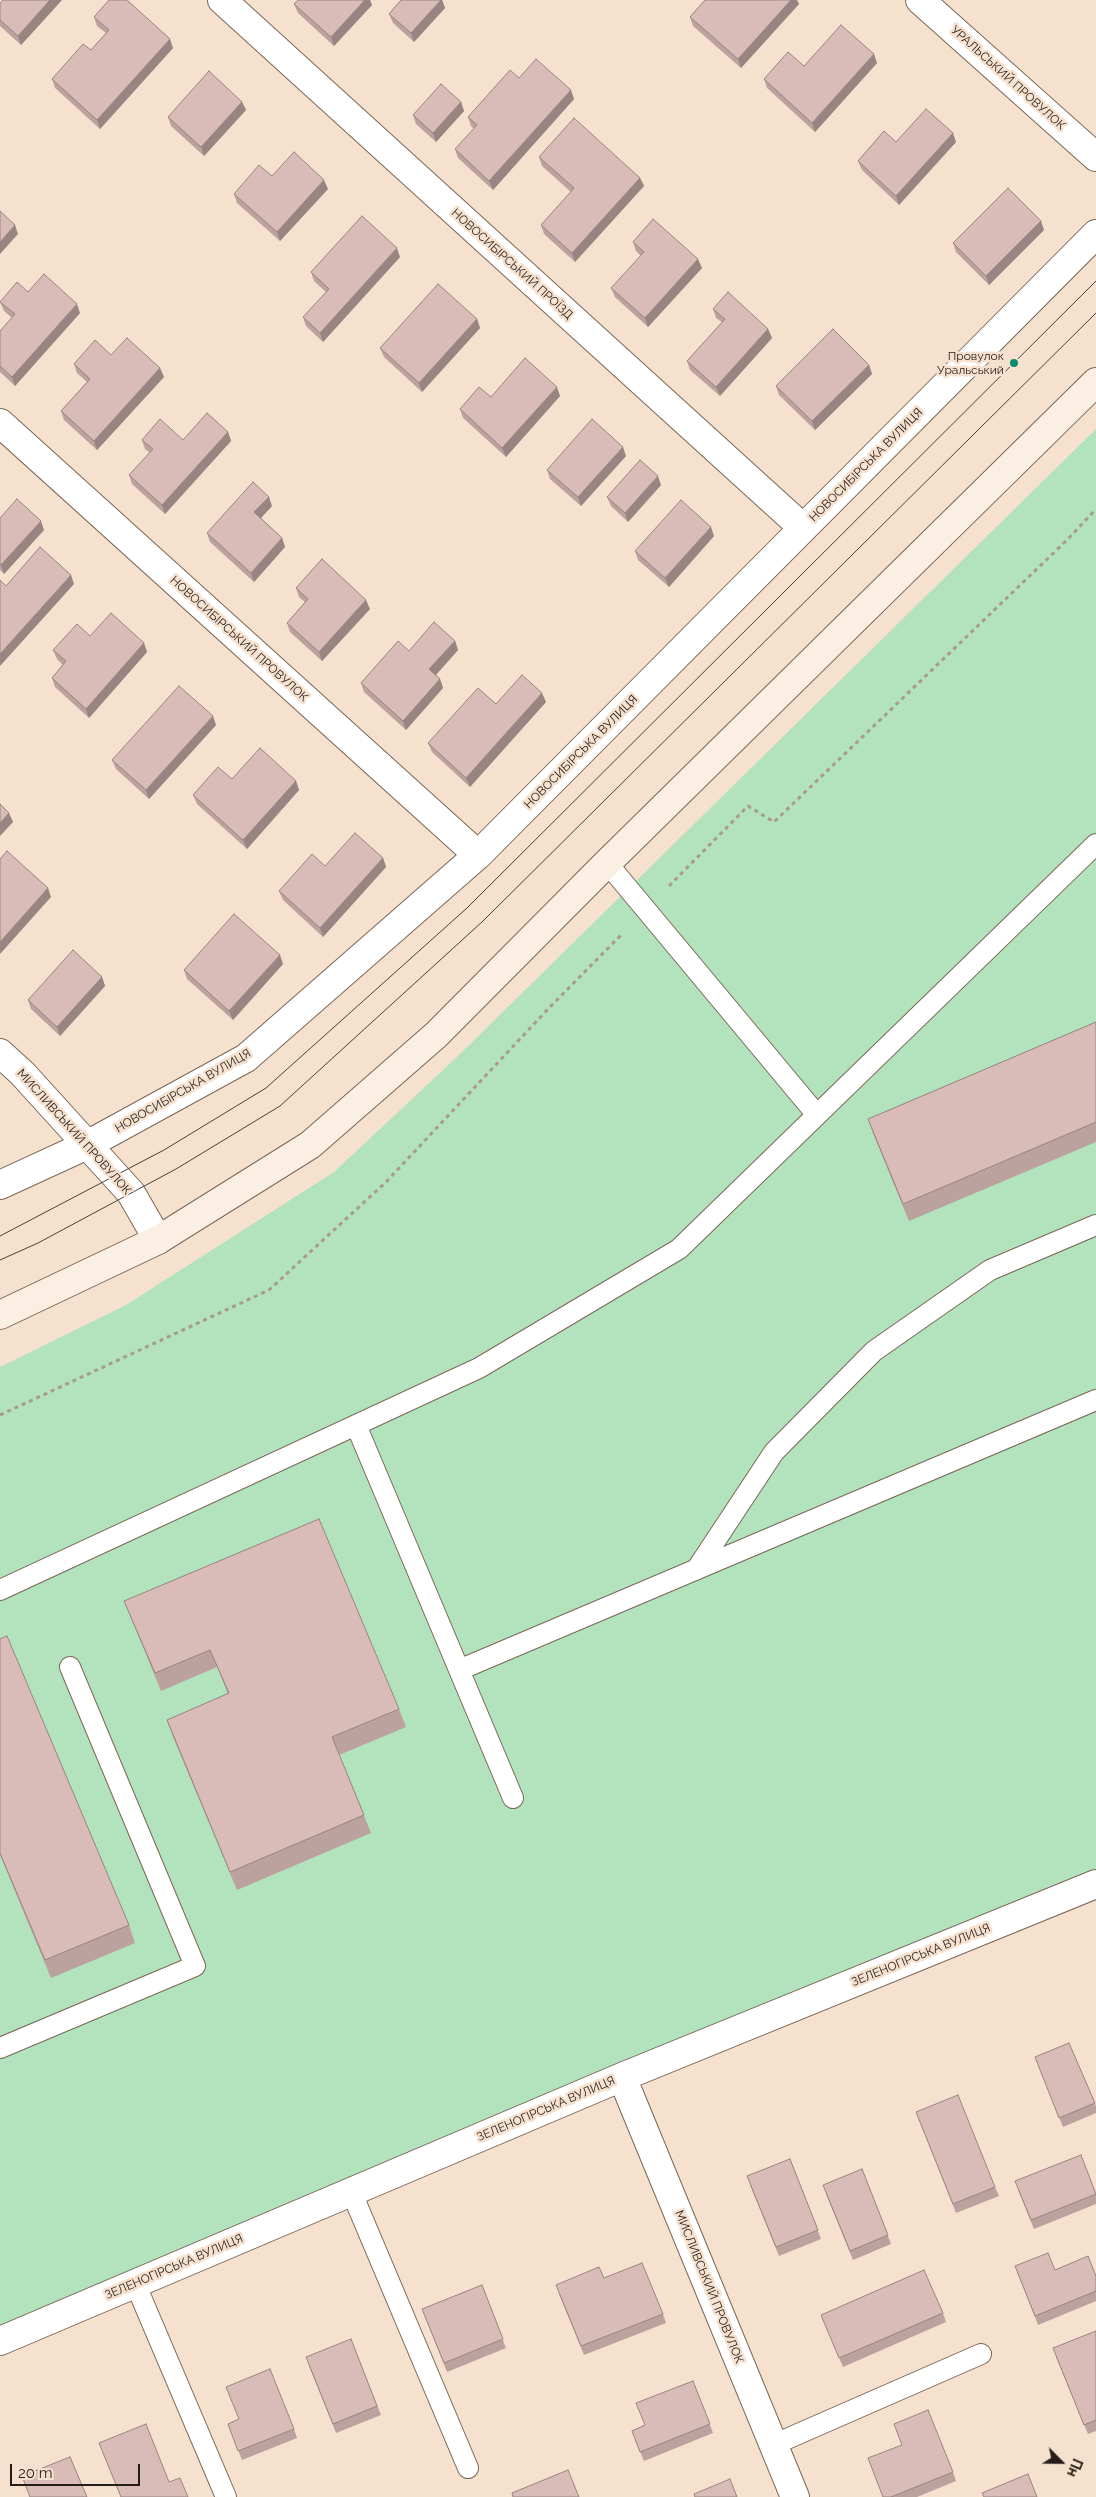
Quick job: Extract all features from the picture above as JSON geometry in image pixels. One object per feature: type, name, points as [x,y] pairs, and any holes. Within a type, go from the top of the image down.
[{"type":"main road","points":[[0,1315],[158,1240],[310,1145],[436,1035],[607,863],[1096,382]]},
{"type":"street","name":"НОВОСИБІРСЬКИЙ ПРОЇЗД","points":[[222,0],[803,528]]},
{"type":"street","name":"УРАЛЬСЬКИЙ ПРОВУЛОК","points":[[920,0],[1096,157]]},
{"type":"street","name":"НОВОСИБІРСЬКА ВУЛИЦЯ","points":[[0,1185],[87,1145],[246,1058],[478,855],[1096,234]]},
{"type":"street","name":"НОВОСИБІРСЬКИЙ ПРОВУЛОК","points":[[0,423],[478,855]]},
{"type":"street","name":"МИСЛИВСЬКИЙ ПРОВУЛОК","points":[[0,1053],[22,1073],[131,1193],[158,1240]]},
{"type":"street","name":"ЗЕЛЕНОГІРСЬКА ВУЛИЦЯ","points":[[0,2341],[622,2077],[1096,1884]]},
{"type":"street","name":"МИСЛИВСЬКИЙ ПРОВУЛОК","points":[[622,2077],[795,2497]]},
{"type":"lane","points":[[0,1590],[479,1368],[679,1249],[1096,844]]},
{"type":"lane","points":[[607,863],[817,1115]]},
{"type":"lane","points":[[696,1570],[774,1452],[874,1351],[990,1270],[1096,1225]]},
{"type":"lane","points":[[459,1670],[1096,1400]]},
{"type":"lane","points":[[356,1425],[512,1798]]},
{"type":"lane","points":[[0,2048],[195,1966],[70,1667]]},
{"type":"lane","points":[[351,2192],[468,2468]]},
{"type":"lane","points":[[135,2283],[226,2497]]},
{"type":"lane","points":[[773,2445],[981,2354]]},
{"type":"path","points":[[0,1415],[269,1290],[386,1182],[548,1009],[748,806],[774,822],[1067,540],[1096,509]]},
{"type":"green space","points":[[1096,429],[1096,1884],[0,2341],[0,1367],[126,1305],[334,1172],[458,1056]]},
{"type":"building","points":[[3,0],[50,0],[18,36],[0,20],[0,3]]},
{"type":"building","points":[[109,0],[127,0],[170,39],[97,120],[52,79],[83,44],[91,50],[109,30],[94,17]]},
{"type":"building","points":[[298,0],[365,0],[331,37],[294,4]]},
{"type":"building","points":[[401,0],[441,0],[411,33],[389,14]]},
{"type":"building","points":[[705,0],[791,0],[738,59],[690,17]]},
{"type":"building","points":[[841,25],[874,54],[812,123],[764,79],[788,52],[804,66]]},
{"type":"building","points":[[536,59],[571,90],[489,181],[455,149],[477,125],[468,117],[510,70],[519,78]]},
{"type":"building","points":[[209,71],[242,102],[201,147],[168,117]]},
{"type":"building","points":[[441,84],[461,102],[433,133],[413,115]]},
{"type":"building","points":[[926,109],[953,133],[896,196],[858,161],[884,131],[896,142]]},
{"type":"building","points":[[574,118],[640,178],[572,253],[541,225],[574,188],[539,157]]},
{"type":"building","points":[[294,152],[324,180],[277,232],[234,194],[259,165],[272,176]]},
{"type":"building","points":[[1008,188],[1041,221],[986,276],[953,243]]},
{"type":"building","points":[[0,211],[15,225],[0,242]]},
{"type":"building","points":[[362,216],[397,248],[320,333],[303,317],[329,289],[311,272]]},
{"type":"building","points":[[653,219],[698,259],[645,318],[611,288],[644,252],[633,242]]},
{"type":"building","points":[[44,274],[77,304],[12,377],[0,366],[0,331],[15,314],[0,302],[17,282],[28,292]]},
{"type":"building","points":[[438,284],[477,319],[419,383],[380,348]]},
{"type":"building","points":[[728,292],[768,329],[716,387],[687,361],[725,319],[713,309]]},
{"type":"building","points":[[833,329],[869,365],[812,421],[776,386]]},
{"type":"building","points":[[127,338],[160,368],[94,441],[61,411],[90,379],[74,364],[95,340],[111,355]]},
{"type":"building","points":[[525,358],[557,387],[502,448],[460,409],[479,387],[491,397]]},
{"type":"building","points":[[207,413],[228,432],[162,505],[129,475],[153,449],[142,440],[160,419],[183,440]]},
{"type":"building","points":[[592,419],[623,447],[578,497],[547,470]]},
{"type":"building","points":[[640,460],[658,476],[625,513],[607,497]]},
{"type":"building","points":[[253,482],[269,497],[254,512],[282,538],[251,573],[207,533]]},
{"type":"building","points":[[17,499],[41,521],[1,565],[0,518]]},
{"type":"building","points":[[681,500],[711,527],[665,578],[635,551]]},
{"type":"building","points":[[40,547],[71,575],[0,654],[0,580],[6,586]]},
{"type":"building","points":[[322,559],[366,600],[319,652],[287,623],[308,599],[296,588]]},
{"type":"building","points":[[111,613],[144,643],[86,709],[52,678],[66,661],[53,650],[77,624],[90,636]]},
{"type":"building","points":[[434,622],[455,641],[429,669],[440,679],[403,721],[361,683],[398,641],[409,651]]},
{"type":"building","points":[[522,675],[542,693],[466,778],[428,743],[478,688],[496,704]]},
{"type":"building","points":[[179,686],[213,716],[146,790],[112,760]]},
{"type":"building","points":[[260,748],[296,781],[243,840],[193,795],[218,767],[232,779]]},
{"type":"building","points":[[0,804],[9,813],[0,823]]},
{"type":"building","points":[[355,833],[383,858],[320,928],[279,891],[312,854],[325,866]]},
{"type":"building","points":[[7,851],[48,888],[0,942],[0,859]]},
{"type":"building","points":[[234,914],[280,955],[229,1011],[184,970]]},
{"type":"building","points":[[73,950],[102,977],[57,1027],[28,1000]]},
{"type":"building","points":[[1096,1022],[1096,1122],[903,1204],[868,1119]]},
{"type":"building","points":[[319,1519],[399,1709],[332,1737],[364,1815],[230,1872],[167,1720],[229,1693],[210,1650],[155,1673],[124,1601]]},
{"type":"building","points":[[7,1636],[129,1925],[45,1960],[0,1853],[0,1639]]},
{"type":"building","points":[[1069,2043],[1095,2103],[1059,2118],[1035,2057]]},
{"type":"building","points":[[958,2095],[995,2187],[953,2204],[916,2112]]},
{"type":"building","points":[[1081,2155],[1096,2194],[1031,2220],[1015,2181]]},
{"type":"building","points":[[790,2159],[818,2230],[776,2247],[747,2176]]},
{"type":"building","points":[[862,2169],[888,2235],[850,2251],[823,2185]]},
{"type":"building","points":[[1048,2253],[1055,2270],[1088,2256],[1096,2276],[1096,2291],[1035,2316],[1015,2266]]},
{"type":"building","points":[[642,2263],[663,2314],[581,2346],[556,2285],[599,2267],[604,2278]]},
{"type":"building","points":[[924,2270],[943,2313],[839,2358],[821,2315]]},
{"type":"building","points":[[482,2285],[503,2339],[444,2363],[422,2309]]},
{"type":"building","points":[[1096,2331],[1096,2420],[1084,2425],[1053,2348]]},
{"type":"building","points":[[351,2339],[377,2406],[333,2424],[306,2357]]},
{"type":"building","points":[[270,2369],[294,2429],[238,2451],[228,2424],[239,2419],[226,2387]]},
{"type":"building","points":[[693,2381],[710,2424],[640,2452],[632,2431],[645,2425],[636,2403]]},
{"type":"building","points":[[928,2410],[953,2472],[891,2497],[883,2497],[868,2458],[902,2445],[894,2424]]},
{"type":"building","points":[[146,2424],[169,2482],[180,2478],[188,2497],[121,2497],[99,2443]]},
{"type":"building","points":[[70,2457],[87,2497],[30,2497],[22,2476]]},
{"type":"building","points":[[568,2470],[579,2497],[513,2497],[512,2493]]},
{"type":"building","points":[[1028,2474],[1037,2497],[984,2497],[982,2493]]},
{"type":"building","points":[[730,2479],[737,2497],[695,2497],[694,2494]]},
{"type":"tram line","points":[[0,1236],[164,1150],[266,1088],[467,908],[1096,281]]},
{"type":"tram line","points":[[0,1260],[38,1243],[176,1169],[280,1106],[483,921],[1096,313]]},
{"type":"place","name":"Провулок Уральський","points":[[1014,363]]}]
